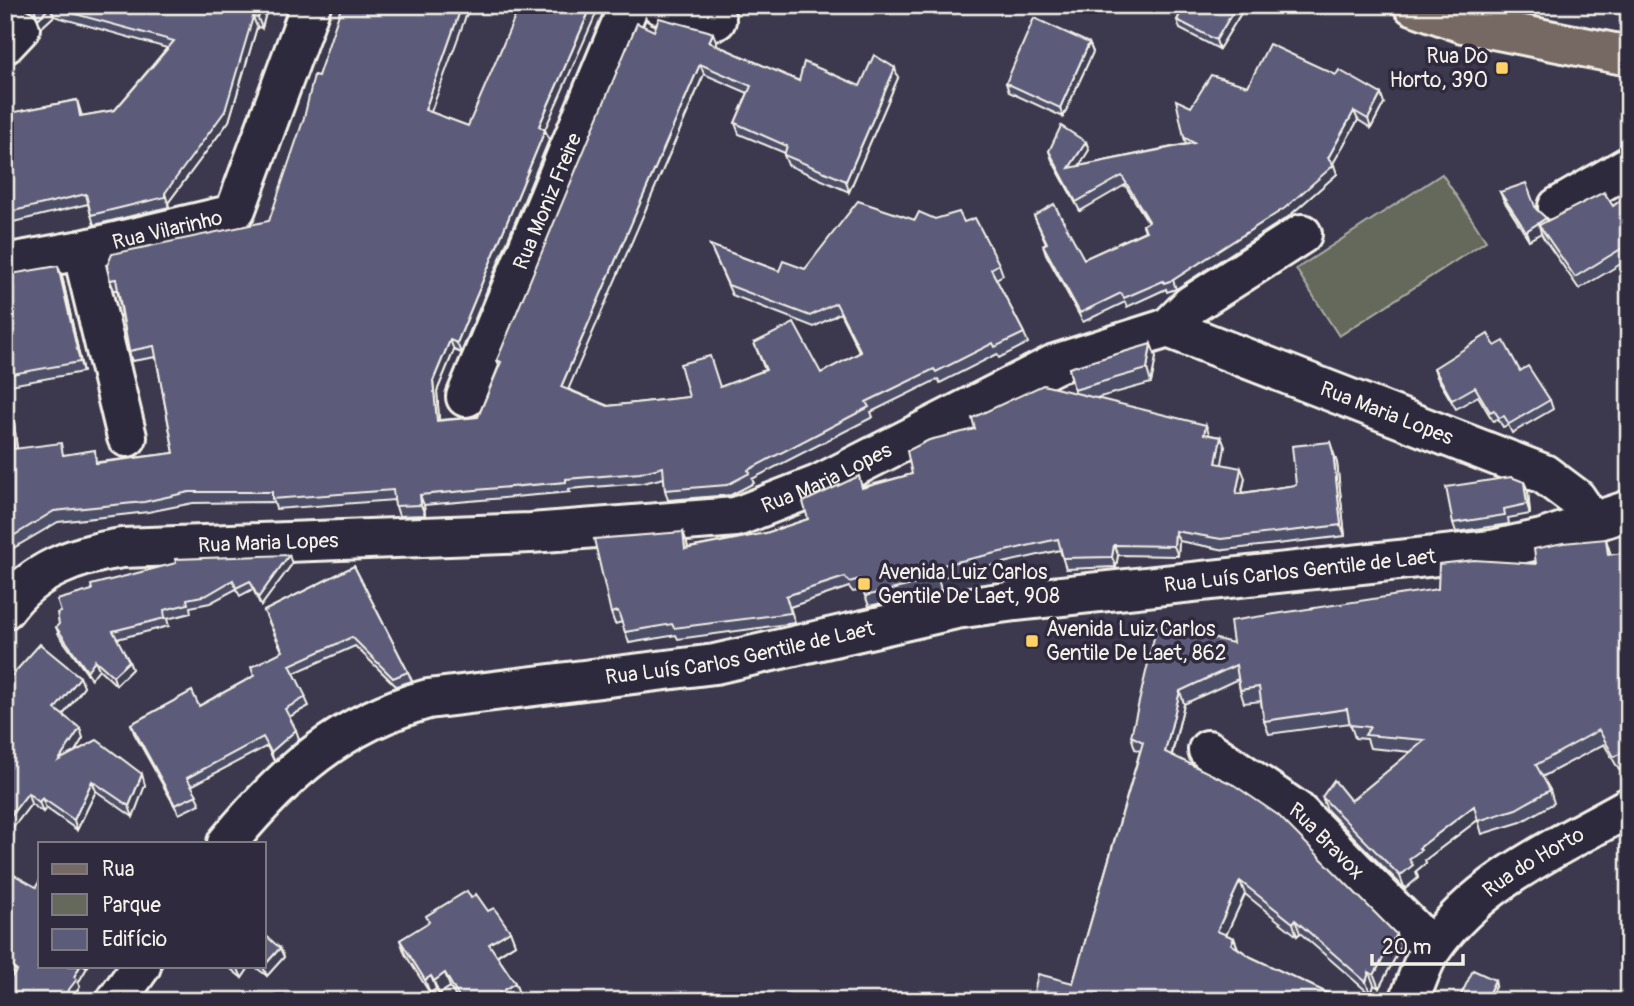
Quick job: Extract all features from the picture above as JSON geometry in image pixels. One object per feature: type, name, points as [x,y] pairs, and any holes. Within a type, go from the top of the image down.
[{"type":"main road","points":[[1413,5],[1463,23],[1629,56]]},
{"type":"street","name":"Rua Vilarinho","points":[[5,264],[82,250],[230,215],[236,209],[311,5]]},
{"type":"street","name":"Rua Moniz Freire","points":[[466,397],[629,5]]},
{"type":"street","points":[[661,5],[716,20]]},
{"type":"street","points":[[1558,207],[1629,166]]},
{"type":"street","points":[[1168,328],[1191,306],[1303,234]]},
{"type":"street","points":[[82,250],[127,437]]},
{"type":"street","name":"Rua Maria Lopes","points":[[5,609],[33,580],[59,565],[90,553],[122,548],[531,533],[736,517],[818,485],[1055,364],[1168,328],[1544,474],[1576,498],[1593,523]]},
{"type":"street","name":"Rua Luís Carlos Gentile de Laet","points":[[229,842],[263,801],[311,756],[391,709],[428,699],[715,664],[956,609],[1492,550],[1593,523],[1629,510]]},
{"type":"street","name":"Rua Bravox","points":[[1208,750],[1297,811],[1432,948]]},
{"type":"street","name":"Rua do Horto","points":[[1409,1001],[1432,948],[1471,904],[1514,871],[1629,807]]},
{"type":"street","points":[[116,1001],[140,968]]},
{"type":"green space","points":[[1442,174],[1486,241],[1339,336],[1296,269]]},
{"type":"building","points":[[33,5],[262,5],[258,18],[253,17],[225,111],[165,193],[165,197],[91,215],[86,194],[5,213],[5,114],[77,100],[80,116],[115,110],[174,41],[50,7],[38,19]]},
{"type":"building","points":[[342,5],[462,5],[425,110],[468,126],[520,5],[592,5],[539,126],[545,130],[457,343],[450,340],[433,381],[437,421],[478,417],[501,362],[497,360],[637,23],[654,31],[659,18],[713,33],[709,42],[799,81],[804,62],[860,86],[874,55],[895,68],[846,181],[784,155],[787,146],[735,123],[751,86],[700,64],[561,387],[608,406],[689,397],[680,364],[710,356],[720,387],[766,370],[754,343],[794,323],[821,373],[861,352],[836,303],[810,316],[728,285],[710,245],[779,271],[783,261],[805,269],[858,201],[915,220],[919,212],[935,219],[959,212],[964,222],[975,218],[999,264],[991,269],[1024,333],[995,347],[993,343],[936,372],[934,369],[866,402],[869,407],[748,470],[750,473],[727,485],[665,490],[663,467],[640,473],[566,479],[566,482],[420,495],[421,505],[395,506],[393,490],[272,499],[272,492],[189,492],[144,502],[54,511],[5,541],[5,275],[58,266],[80,362],[6,375],[14,449],[61,443],[63,455],[95,450],[96,463],[174,453],[154,346],[129,351],[116,279],[110,280],[107,266],[112,254],[269,221],[304,118],[314,75],[318,76]]},
{"type":"building","points":[[1185,5],[1237,5],[1216,40],[1177,20]]},
{"type":"building","points":[[1034,18],[1089,43],[1060,108],[1006,83]]},
{"type":"building","points":[[1269,44],[1336,75],[1339,70],[1381,94],[1368,119],[1354,111],[1328,158],[1334,165],[1285,208],[1173,280],[1163,281],[1124,298],[1121,293],[1080,313],[1043,245],[1047,243],[1034,216],[1054,204],[1084,259],[1146,231],[1143,225],[1149,221],[1122,176],[1076,202],[1049,151],[1061,126],[1086,142],[1069,168],[1194,143],[1184,137],[1176,100],[1191,107],[1211,75],[1248,86]]},
{"type":"building","points":[[1526,183],[1536,209],[1546,218],[1526,231],[1500,192]]},
{"type":"building","points":[[1604,192],[1613,206],[1629,194],[1629,244],[1575,277],[1539,225]]},
{"type":"building","points":[[1488,334],[1495,346],[1504,341],[1520,371],[1528,366],[1550,400],[1509,424],[1504,416],[1499,418],[1494,410],[1490,412],[1475,387],[1452,400],[1434,368]]},
{"type":"building","points":[[1151,344],[1147,369],[1074,390],[1069,368]]},
{"type":"building","points":[[1043,385],[1206,425],[1204,434],[1221,437],[1216,463],[1241,468],[1236,494],[1296,485],[1292,446],[1330,442],[1341,525],[1221,539],[1175,531],[1174,546],[1114,545],[1112,557],[1063,558],[1058,539],[934,567],[937,579],[865,596],[860,579],[849,582],[845,577],[786,596],[791,613],[674,628],[672,624],[625,632],[618,611],[611,613],[594,539],[683,532],[685,549],[766,533],[808,519],[803,502],[859,476],[862,488],[912,474],[907,451],[929,440],[975,429],[972,418]]},
{"type":"building","points":[[1511,477],[1524,482],[1527,504],[1504,509],[1505,515],[1453,523],[1446,487]]},
{"type":"building","points":[[1606,539],[1608,555],[1623,553],[1624,559],[1629,559],[1629,749],[1614,757],[1599,730],[1536,765],[1550,790],[1516,809],[1478,821],[1474,806],[1419,848],[1421,850],[1409,859],[1413,865],[1400,876],[1322,797],[1334,780],[1351,801],[1425,740],[1365,735],[1370,727],[1350,725],[1347,709],[1264,721],[1259,687],[1240,690],[1236,665],[1180,691],[1165,752],[1234,785],[1278,815],[1396,934],[1374,975],[1369,972],[1366,982],[1295,920],[1293,923],[1240,881],[1217,931],[1234,938],[1231,944],[1251,957],[1344,1001],[1232,1001],[1226,998],[1225,1001],[1032,1001],[1038,974],[1073,983],[1143,742],[1131,736],[1157,625],[1233,643],[1230,621],[1438,589],[1439,564],[1474,560],[1536,564],[1534,549]]},
{"type":"building","points":[[289,555],[258,598],[250,581],[236,588],[233,580],[207,595],[187,599],[188,604],[164,610],[165,618],[113,631],[129,661],[113,676],[95,660],[87,671],[56,627],[59,624],[57,613],[61,612],[57,600],[92,590],[91,585],[176,563],[175,559]]},
{"type":"building","points":[[354,566],[408,672],[393,678],[352,637],[290,665],[306,697],[285,709],[296,730],[271,752],[263,737],[187,778],[197,795],[175,805],[131,724],[192,691],[199,706],[254,676],[251,667],[283,651],[264,611]]},
{"type":"building","points":[[40,644],[80,677],[55,709],[80,728],[59,760],[97,740],[142,774],[129,806],[92,781],[74,820],[42,798],[39,802],[28,793],[5,823],[5,683]]},
{"type":"building","points":[[9,872],[36,887],[38,884],[38,968],[79,968],[74,977],[77,979],[60,1001],[5,1001],[5,984],[17,971],[5,963],[5,879]]},
{"type":"building","points":[[467,891],[471,898],[476,894],[488,911],[494,908],[510,931],[489,944],[515,983],[487,1001],[461,1001],[445,973],[434,981],[431,976],[425,980],[400,940],[429,922],[426,916]]},
{"type":"building","points":[[266,936],[280,948],[266,964]]},
{"type":"building","points":[[1473,970],[1495,980],[1485,1001],[1458,1001]]},
{"type":"place","name":"Rua Do Horto, 390","points":[[1502,68]]},
{"type":"place","name":"Avenida Luiz Carlos Gentile De Laet, 908","points":[[864,584]]},
{"type":"place","name":"Avenida Luiz Carlos Gentile De Laet, 862","points":[[1032,641]]}]
